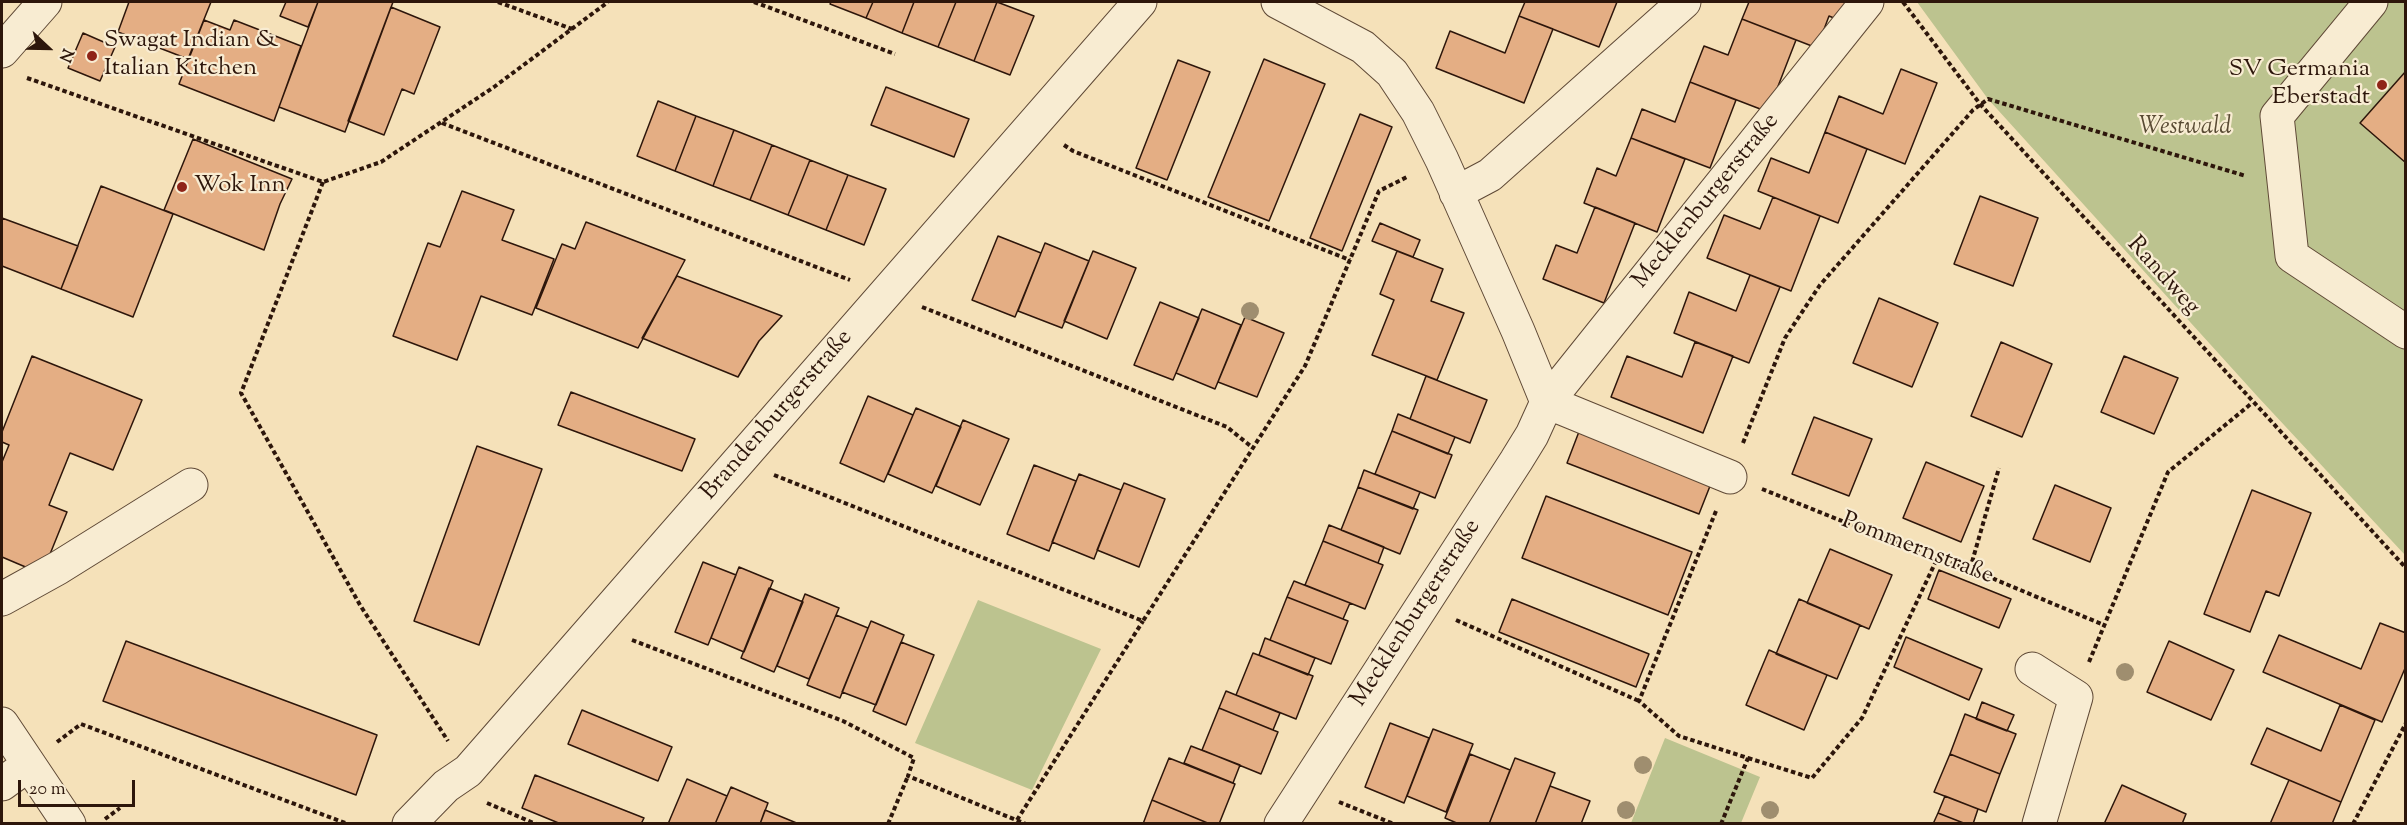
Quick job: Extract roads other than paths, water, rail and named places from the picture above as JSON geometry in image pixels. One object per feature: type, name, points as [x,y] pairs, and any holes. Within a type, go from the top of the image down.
[{"type":"street","points":[[2,51],[45,2]]},
{"type":"street","name":"Brandenburgerstraße","points":[[410,824],[457,779],[595,626],[1140,2]]},
{"type":"street","points":[[1278,2],[1363,47],[1392,73],[1418,112],[1442,160],[1547,402],[1730,477]]},
{"type":"street","points":[[1456,193],[1490,175],[1684,2]]},
{"type":"street","name":"Mecklenburgerstraße","points":[[1281,824],[1532,435],[1547,402],[1867,2]]},
{"type":"street","points":[[2371,2],[2277,116],[2284,187],[2292,256],[2406,332]]},
{"type":"street","points":[[2,599],[58,568],[191,485]]},
{"type":"street","points":[[2032,669],[2076,697],[2039,824]]},
{"type":"street","points":[[2,724],[69,824]]},
{"type":"street","points":[[2,784],[28,765]]},
{"type":"place","name":"Swagat Indian & Italian Kitchen","points":[[92,56]]},
{"type":"place","name":"SV Germania Eberstadt","points":[[2382,85]]},
{"type":"place","name":"Wok Inn","points":[[182,187]]},
{"type":"park label","name":"Westwald","points":[[2185,129]]}]
